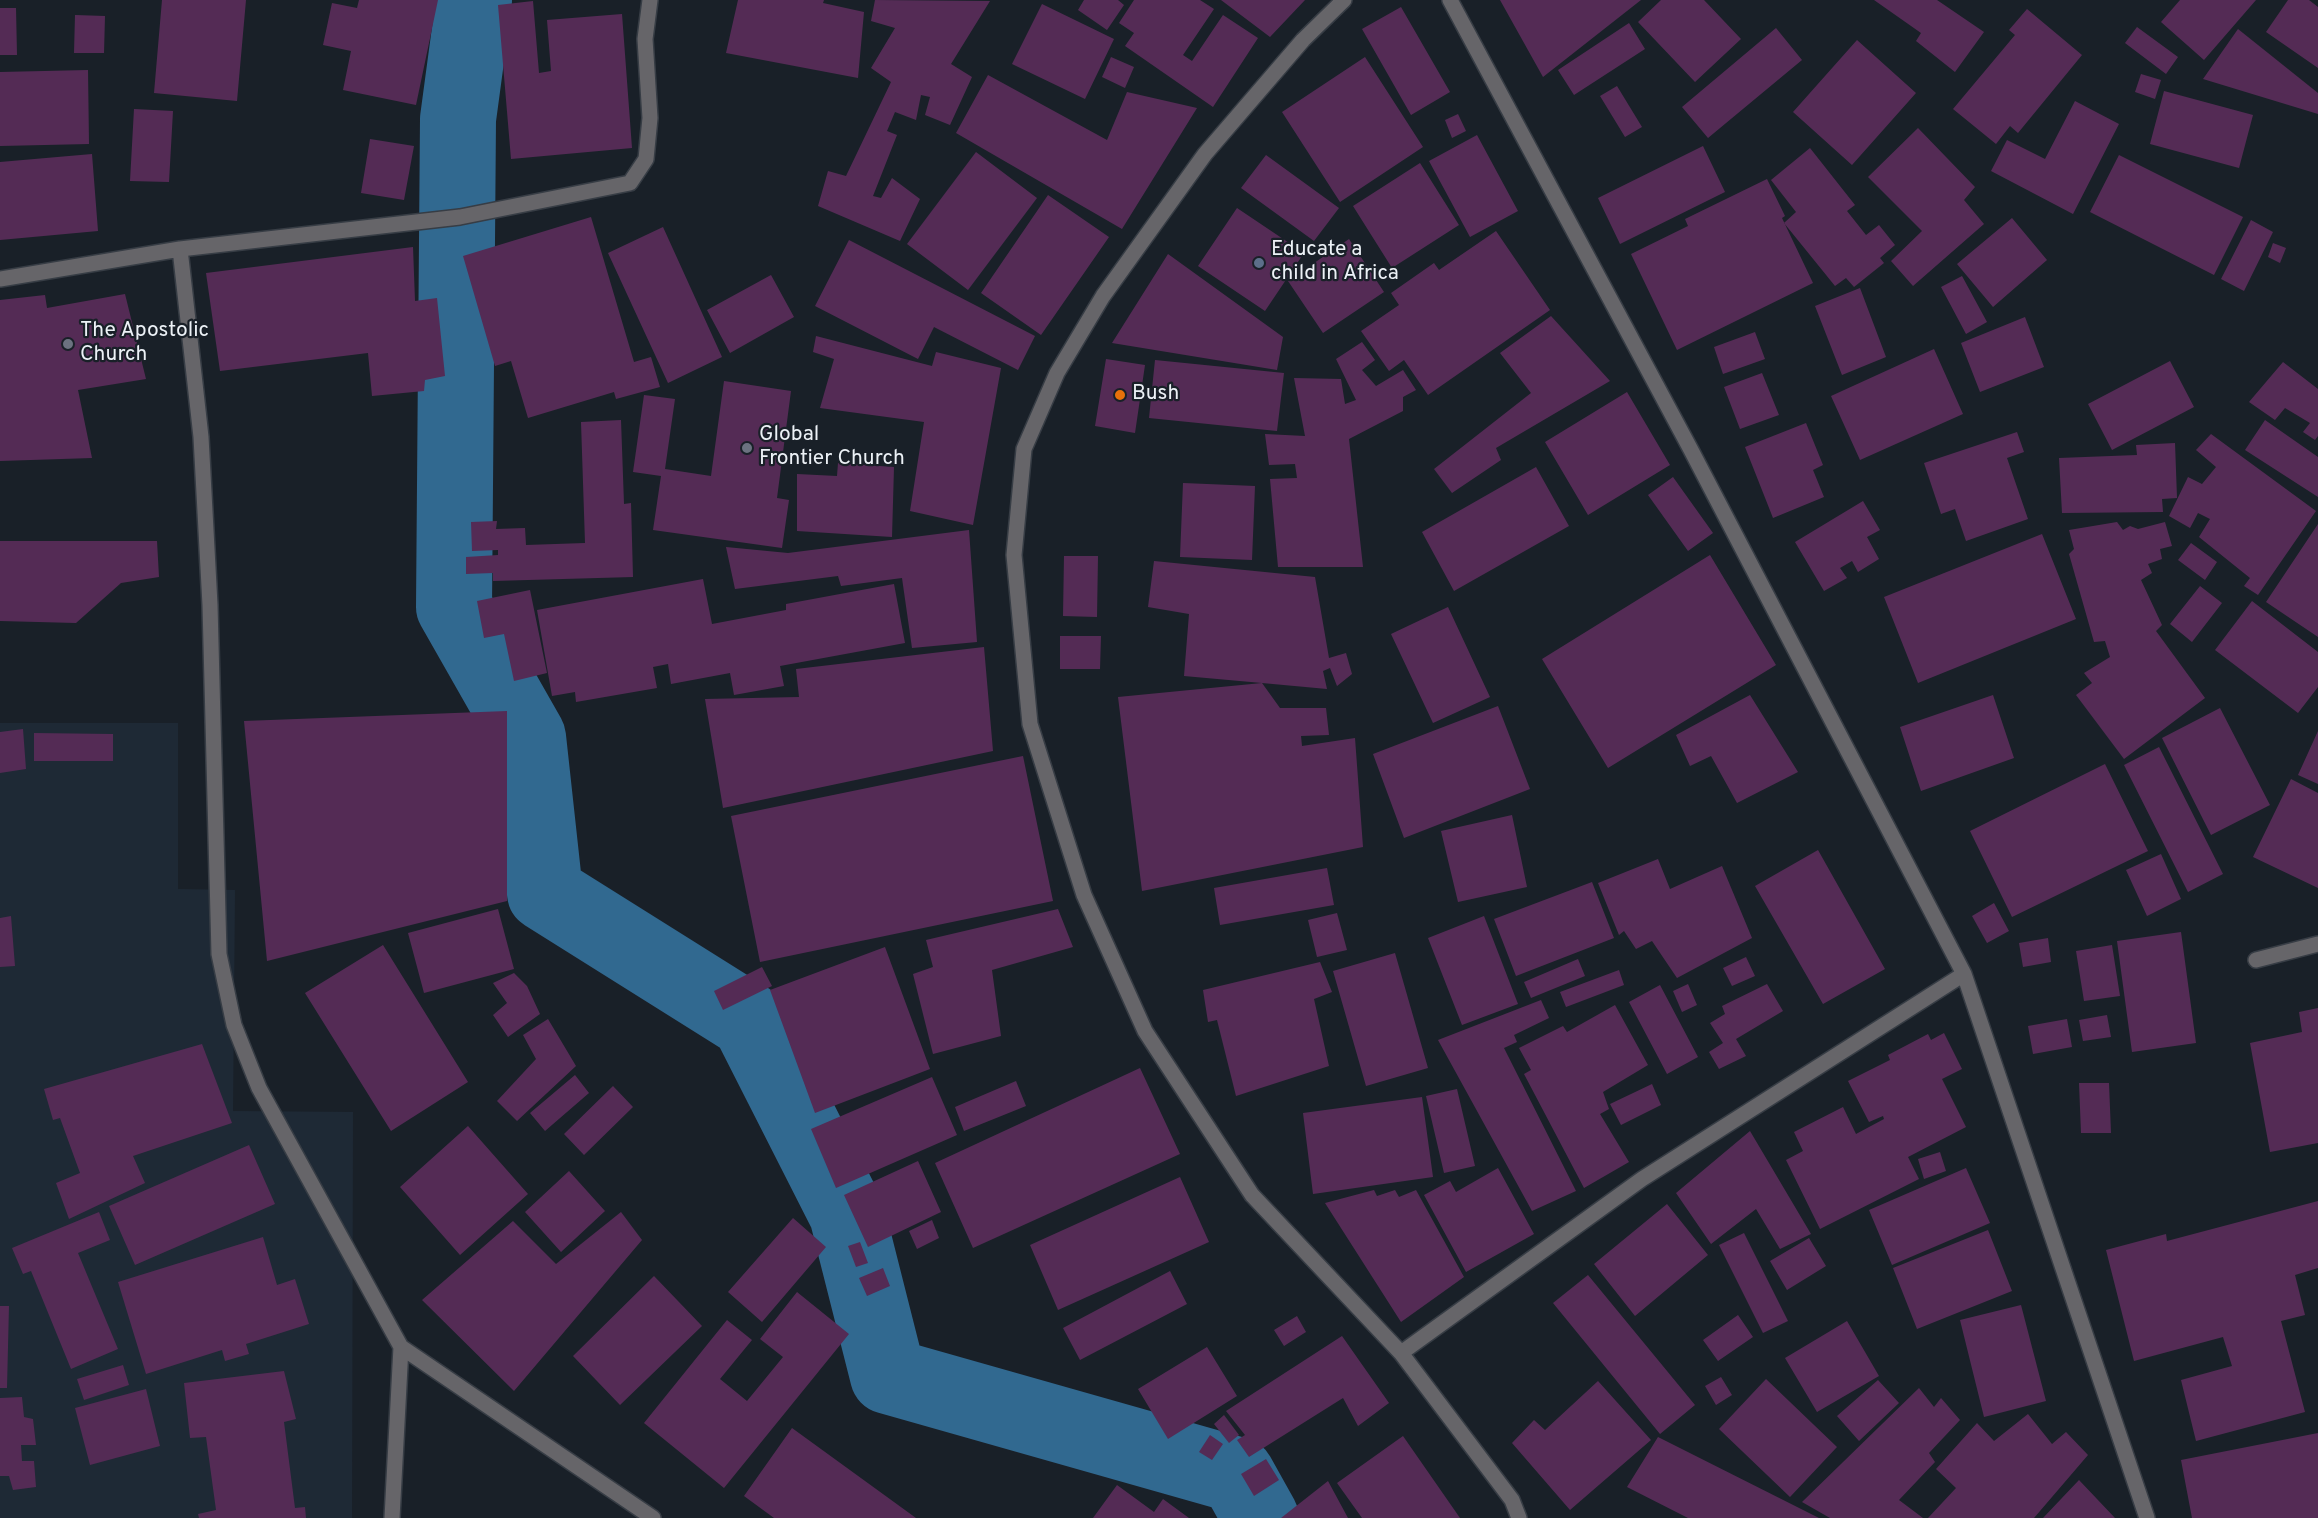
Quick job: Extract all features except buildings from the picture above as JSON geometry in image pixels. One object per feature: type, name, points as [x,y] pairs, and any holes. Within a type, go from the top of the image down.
[{"type":"street","points":[[0,279],[180,249],[460,217],[630,183],[645,159],[647,148],[650,118],[645,39],[650,0]]},
{"type":"street","points":[[1344,0],[1303,40],[1205,154],[1103,296],[1057,373],[1024,449],[1014,555],[1030,724],[1084,895],[1145,1031],[1252,1195],[1401,1353],[1512,1500],[1519,1518]]},
{"type":"street","points":[[1450,0],[1691,450],[1964,974],[2147,1518]]},
{"type":"street","points":[[180,249],[201,437],[210,604],[219,954],[234,1025],[259,1088],[401,1347],[653,1518]]},
{"type":"street","points":[[2256,960],[2318,944]]},
{"type":"street","points":[[1401,1353],[1642,1179],[1964,974]]},
{"type":"street","points":[[392,1518],[401,1347]]},
{"type":"shaded area","points":[[0,723],[178,723],[178,889],[235,890],[233,1111],[353,1112],[352,1518],[0,1518]]},
{"type":"waterway","points":[[474,0],[458,119],[454,607],[528,737],[545,893],[749,1021],[847,1214],[888,1376],[1237,1475],[1261,1518]]},
{"type":"place","name":"Educate a child in Africa","points":[[1259,263]]},
{"type":"place","name":"The Apostolic Church","points":[[68,344]]},
{"type":"place","name":"Bush","points":[[1120,395]]},
{"type":"place","name":"Global Frontier Church","points":[[747,448]]}]
